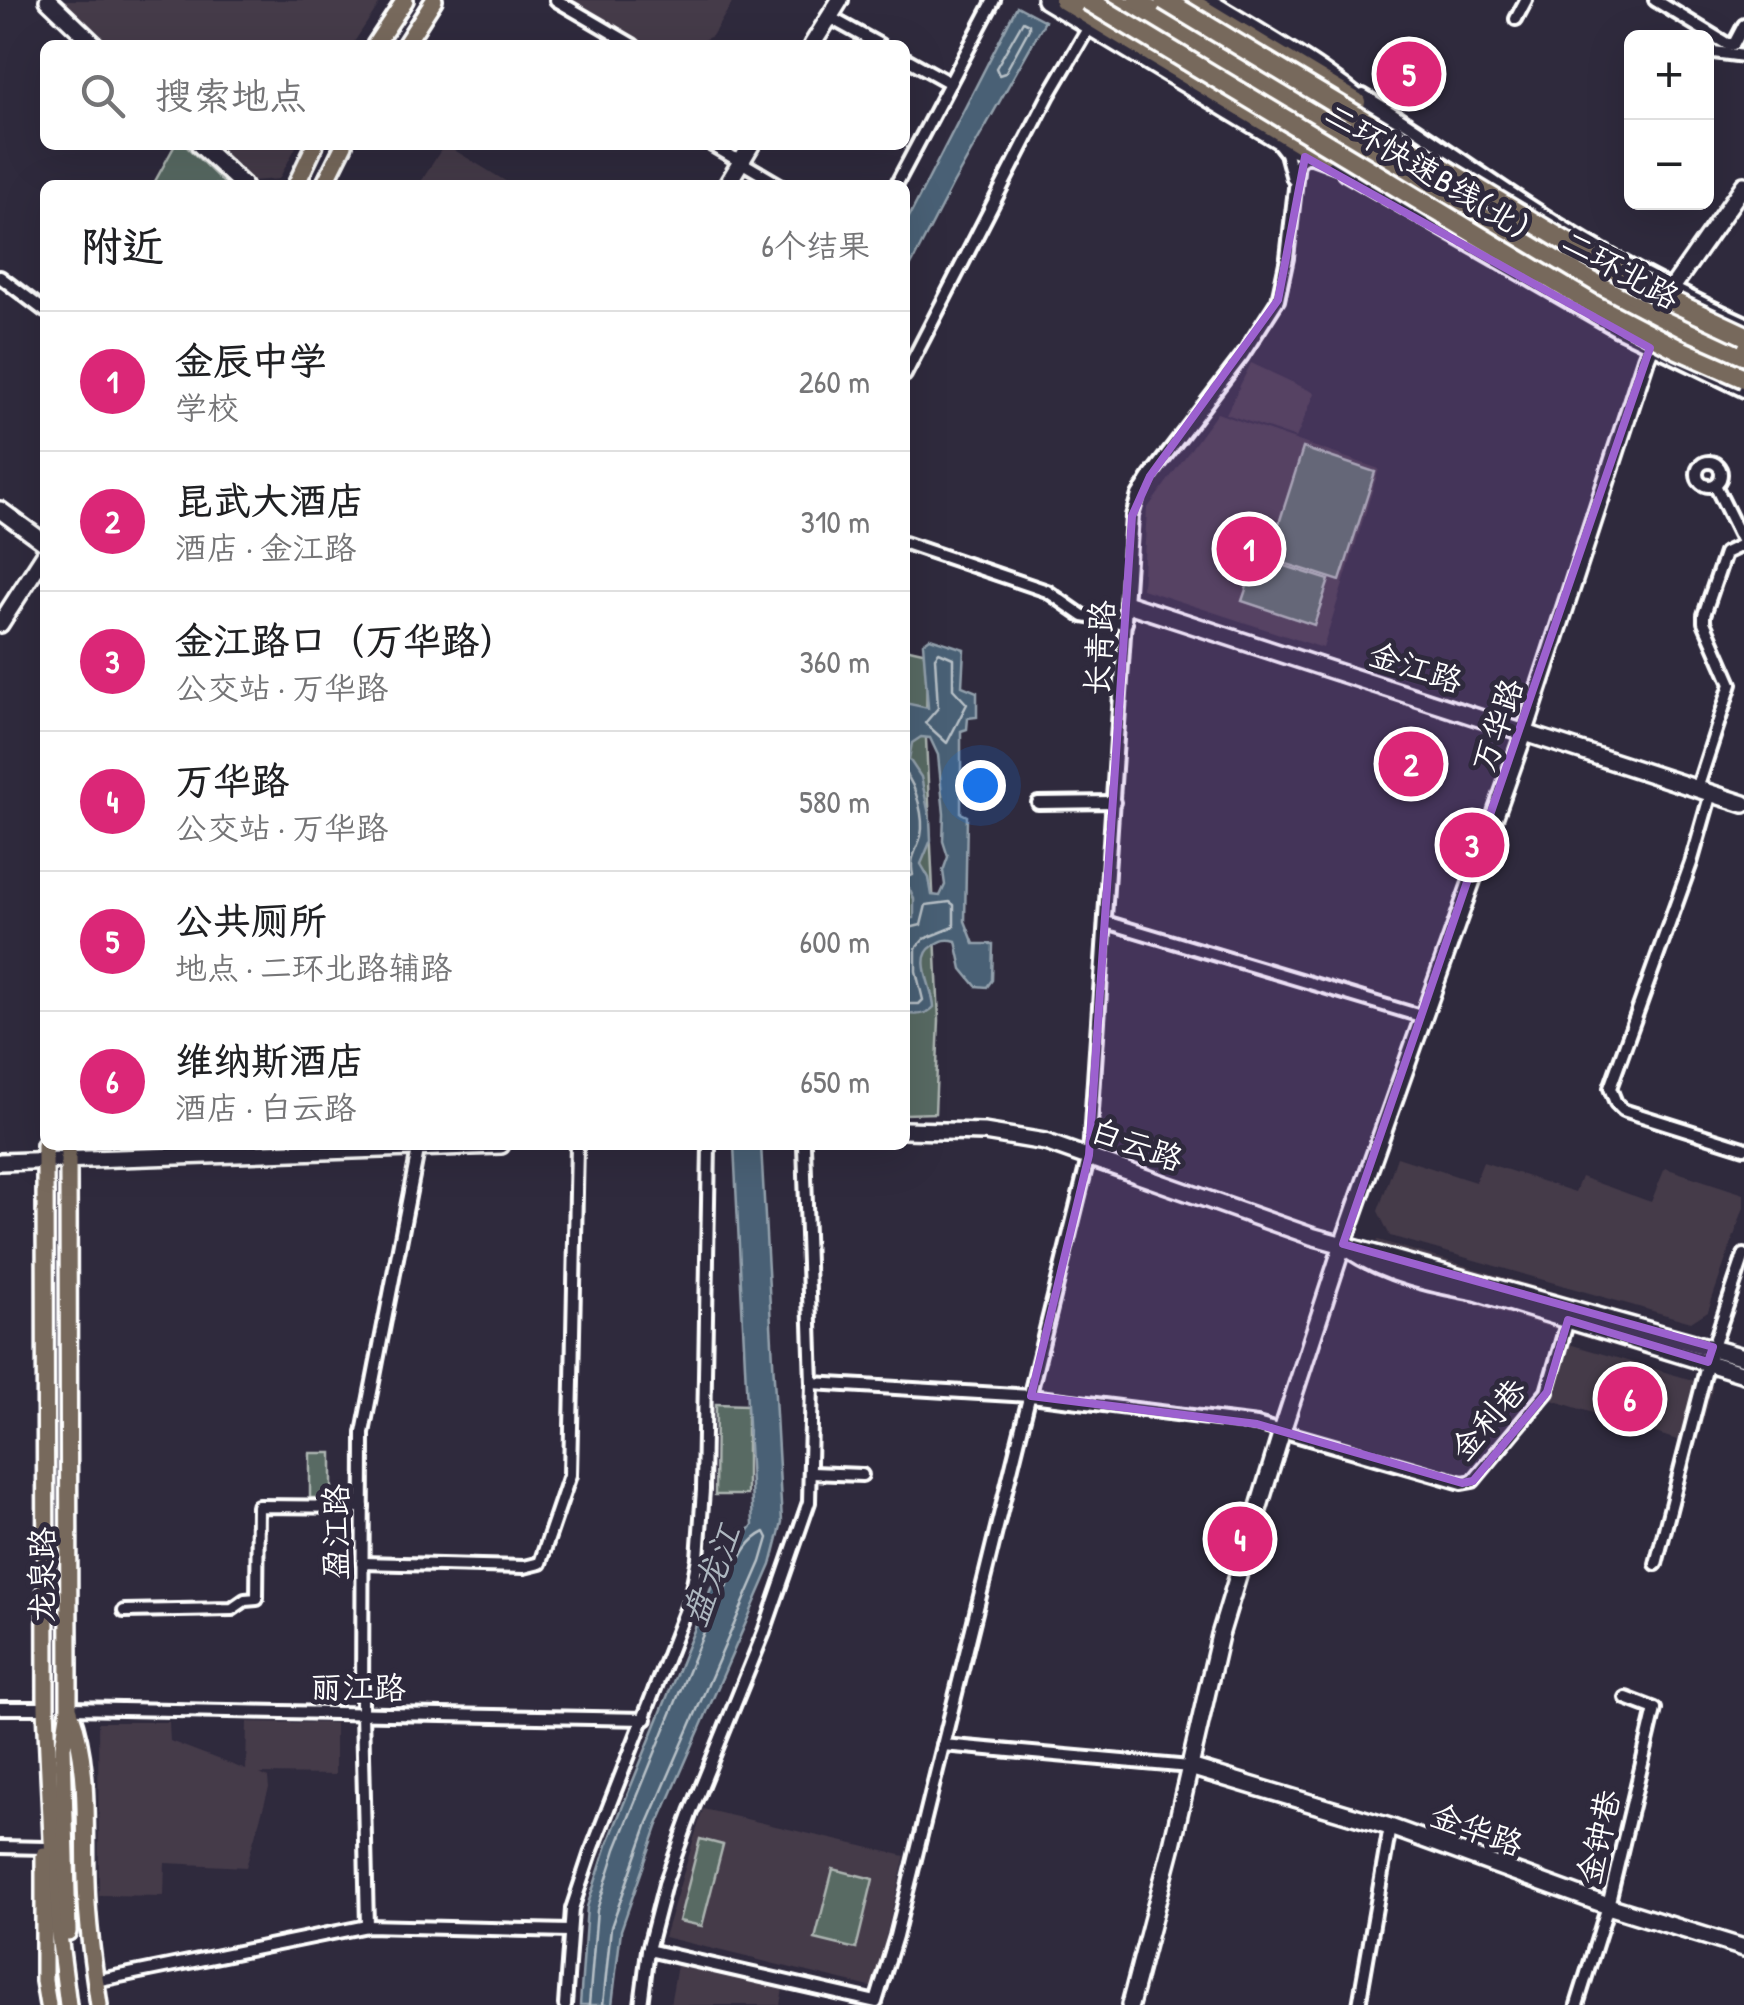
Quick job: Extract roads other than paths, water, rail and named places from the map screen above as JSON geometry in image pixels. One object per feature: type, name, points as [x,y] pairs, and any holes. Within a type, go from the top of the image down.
[{"type":"highway","points":[[1064,0],[1098,26],[1347,170],[1500,226],[1744,335]]},
{"type":"highway","name":"二环快速B线(北)","points":[[1087,0],[1500,226],[1622,320],[1744,378]]},
{"type":"highway","points":[[1164,0],[1500,226]]},
{"type":"highway","points":[[1187,0],[1367,108],[1500,226]]},
{"type":"main road","points":[[378,40],[405,0]]},
{"type":"main road","points":[[407,40],[434,0]]},
{"type":"main road","name":"二环北路","points":[[1114,0],[1418,176]]},
{"type":"main road","name":"二环北路","points":[[1136,0],[1500,226],[1744,363]]},
{"type":"main road","points":[[298,180],[314,150]]},
{"type":"main road","points":[[326,180],[342,150]]},
{"type":"main road","name":"二环北路","points":[[1662,316],[1744,351]]},
{"type":"main road","name":"龙泉路","points":[[68,1152],[71,1370],[62,1965],[76,2005]]},
{"type":"main road","name":"龙泉路","points":[[45,1153],[46,1708],[55,1904],[68,2005]]},
{"type":"main road","points":[[68,1708],[75,1784],[77,1890],[90,2005]]},
{"type":"main road","points":[[68,1708],[78,1739],[83,1782],[88,1915],[98,2005]]},
{"type":"main road","points":[[48,2005],[44,1982],[44,1848],[52,1816]]},
{"type":"main road","points":[[58,2005],[62,1965]]},
{"type":"street","points":[[48,0],[89,40]]},
{"type":"street","points":[[556,0],[624,40]]},
{"type":"street","points":[[815,40],[840,0]]},
{"type":"street","points":[[899,180],[994,0]]},
{"type":"street","points":[[1045,0],[1098,26],[1275,139],[1650,348],[1744,391]]},
{"type":"street","points":[[1206,0],[1424,132],[1553,221],[1744,322]]},
{"type":"street","points":[[1516,19],[1526,0]]},
{"type":"street","points":[[1655,0],[1727,44],[1734,44],[1744,25]]},
{"type":"street","points":[[829,18],[871,40]]},
{"type":"street","points":[[910,364],[1050,95],[1098,26]]},
{"type":"street","points":[[1714,51],[1744,56]]},
{"type":"street","points":[[910,61],[950,83]]},
{"type":"street","points":[[1320,69],[1360,96],[1500,226]]},
{"type":"street","points":[[1275,139],[1286,154],[1294,190]]},
{"type":"street","points":[[205,150],[238,180]]},
{"type":"street","points":[[721,150],[772,180]]},
{"type":"street","points":[[730,180],[748,150]]},
{"type":"street","points":[[1294,190],[1298,162],[1305,157],[1314,158],[1500,226]]},
{"type":"street","name":"万华路","points":[[1130,2005],[1220,1635],[1343,1244],[1525,730],[1662,316],[1744,185]]},
{"type":"street","name":"长青路","points":[[648,1950],[876,2002],[1090,1155],[1132,516],[1138,495],[1242,356],[1278,300],[1294,190]]},
{"type":"street","name":"万华路","points":[[1676,289],[1744,203]]},
{"type":"street","points":[[0,277],[40,307]]},
{"type":"street","points":[[1715,485],[1744,544],[1730,549],[1722,559],[1704,615],[1731,692],[1704,791],[1691,863],[1610,1088],[1623,1110],[1744,1148]]},
{"type":"street","points":[[0,510],[40,539]]},
{"type":"street","points":[[910,544],[1047,591],[1083,616],[1126,622]]},
{"type":"street","points":[[0,624],[40,562]]},
{"type":"street","name":"金江路","points":[[1128,604],[1744,804]]},
{"type":"street","points":[[1038,803],[1114,802]]},
{"type":"street","points":[[1106,922],[1424,1017]]},
{"type":"street","name":"白云路","points":[[910,1130],[984,1132],[1045,1142],[1090,1155],[1294,1230],[1710,1354],[1744,1374]]},
{"type":"street","points":[[0,1162],[45,1153],[208,1150]]},
{"type":"street","name":"盈江路","points":[[367,1926],[362,1712],[366,1409],[418,1150]]},
{"type":"street","points":[[362,1563],[524,1567],[540,1563],[570,1475],[577,1150]]},
{"type":"street","points":[[565,2005],[572,1908],[690,1600],[698,1558],[703,1490],[709,1150]]},
{"type":"street","points":[[642,2005],[648,1950],[690,1812],[802,1529],[812,1473],[804,1150]]},
{"type":"street","name":"白云路","points":[[1343,1244],[1372,1265],[1434,1285],[1476,1292],[1568,1320],[1710,1354],[1744,1357]]},
{"type":"street","points":[[1656,1564],[1710,1354],[1744,1254]]},
{"type":"street","name":"金利巷","points":[[1282,1431],[1432,1477],[1462,1483],[1473,1481],[1546,1392],[1568,1320]]},
{"type":"street","points":[[812,1383],[1031,1396],[1258,1424],[1282,1431]]},
{"type":"street","points":[[812,1473],[862,1474]]},
{"type":"street","points":[[124,1612],[232,1609],[245,1600],[257,1599],[258,1506],[363,1507]]},
{"type":"street","name":"金钟巷","points":[[1577,2005],[1608,1906],[1654,1708],[1626,1698]]},
{"type":"street","points":[[0,1708],[46,1708]]},
{"type":"street","name":"丽江路","points":[[68,1708],[646,1719]]},
{"type":"street","points":[[943,1745],[1190,1767]]},
{"type":"street","name":"金华路","points":[[1190,1767],[1390,1827],[1608,1906],[1744,1948]]},
{"type":"street","points":[[1360,2005],[1390,1827]]},
{"type":"street","points":[[0,1848],[44,1848]]},
{"type":"street","points":[[95,1981],[367,1926],[568,1932]]},
{"type":"water","points":[[1017,6],[1045,21],[910,267],[910,215]]},
{"type":"water","points":[[930,638],[964,649],[962,686],[977,692],[977,717],[968,718],[967,729],[961,731],[961,813],[967,816],[965,921],[974,944],[993,944],[992,980],[987,987],[976,986],[962,969],[956,941],[944,940],[927,951],[925,958],[934,1007],[913,1014],[910,760],[921,777],[930,819],[931,840],[921,864],[932,895],[940,896],[945,885],[943,871],[948,857],[943,841],[938,755],[930,738],[921,737],[912,743],[910,754],[910,704],[928,708],[923,643]]},
{"type":"water","points":[[734,1150],[761,1150],[782,1522],[771,1565],[657,1827],[621,1930],[612,2005],[580,2005],[587,1907],[607,1845],[712,1586],[718,1583],[727,1558],[753,1525]]},
{"type":"place","name":"公共厕所","points":[[1409,74]]},
{"type":"place","name":"金辰中学","points":[[1249,549]]},
{"type":"place","name":"昆武大酒店","points":[[1411,764]]},
{"type":"place","name":"金江路口（万华路）","points":[[1472,845]]},
{"type":"place","name":"维纳斯酒店","points":[[1630,1399]]},
{"type":"place","name":"万华路","points":[[1240,1539]]},
{"type":"water label","name":"盘龙江","points":[[711,1575]]}]
